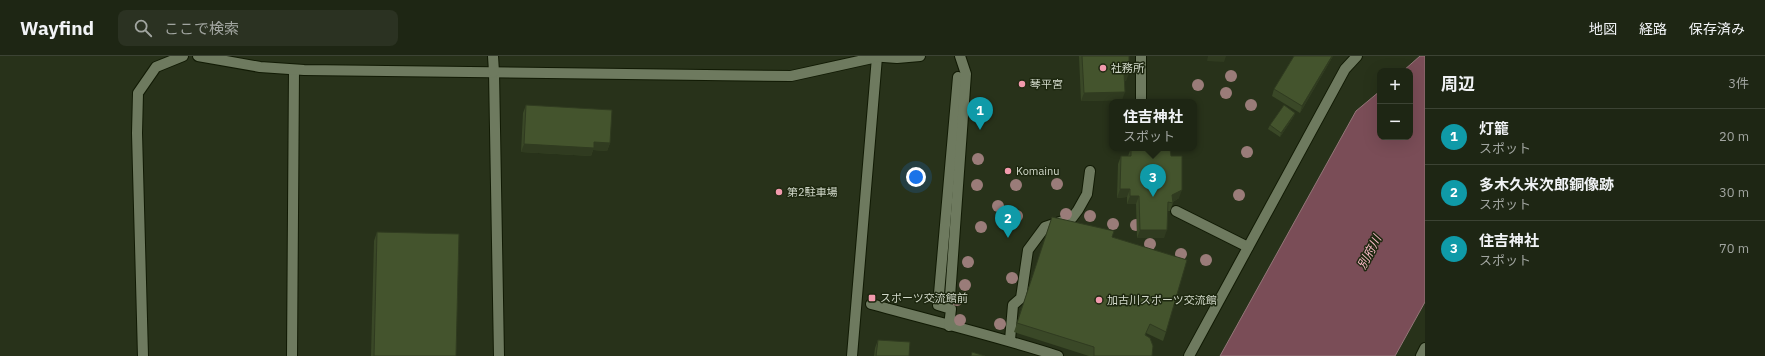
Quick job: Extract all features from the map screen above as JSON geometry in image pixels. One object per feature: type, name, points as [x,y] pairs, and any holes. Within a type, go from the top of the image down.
[{"type":"street","points":[[143,356],[137,133],[138,93],[156,67],[183,56]]},
{"type":"street","points":[[198,56],[260,68],[294,70],[791,76],[874,56],[920,56]]},
{"type":"street","points":[[493,56],[499,356]]},
{"type":"street","points":[[852,356],[874,56]]},
{"type":"street","points":[[950,297],[966,74],[960,56]]},
{"type":"street","points":[[1141,56],[1141,99]]},
{"type":"street","points":[[1189,356],[1345,69],[1357,56]]},
{"type":"street","points":[[292,356],[294,70]]},
{"type":"street","points":[[949,326],[951,309],[938,305],[958,77]]},
{"type":"street","points":[[1010,340],[1013,305],[1021,298],[1028,250],[1045,226],[1072,218],[1087,194],[1090,171]]},
{"type":"street","points":[[1176,211],[1248,247]]},
{"type":"street","points":[[871,304],[949,326],[1010,340],[1058,356]]},
{"type":"street","points":[[1421,356],[1425,348]]},
{"type":"water","name":"別府川","points":[[1420,56],[1425,56],[1425,302],[1395,356],[1220,356],[1356,111],[1377,94],[1377,140],[1413,140],[1413,68],[1406,68]]},
{"type":"building","name":"社務所","points":[[1082,56],[1129,56],[1129,73],[1124,73],[1125,92],[1084,93]]},
{"type":"building","points":[[1294,56],[1332,56],[1302,106],[1274,89]]},
{"type":"building","points":[[526,105],[612,110],[610,143],[594,142],[594,148],[524,144]]},
{"type":"building","points":[[1284,105],[1295,113],[1281,133],[1270,125]]},
{"type":"building","points":[[1131,151],[1170,151],[1171,156],[1182,156],[1182,190],[1172,195],[1173,203],[1168,202],[1167,230],[1140,230],[1139,196],[1130,196],[1130,189],[1120,189],[1121,156],[1131,156]]},
{"type":"building","name":"加古川スポーツ交流館","points":[[1052,217],[1114,231],[1112,237],[1187,260],[1166,332],[1150,324],[1145,335],[1150,338],[1153,346],[1152,356],[1094,356],[1094,347],[1017,323]]},
{"type":"building","points":[[377,232],[459,234],[456,356],[374,356]]},
{"type":"building","points":[[878,340],[910,342],[909,356],[876,356]]},
{"type":"building","points":[[972,352],[985,356],[971,356]]},
{"type":"place","name":"社務所","points":[[1103,68]]},
{"type":"place","name":"琴平宮","points":[[1022,84]]},
{"type":"place","name":"灯籠","points":[[980,130]]},
{"type":"place","name":"Komainu","points":[[1008,171]]},
{"type":"place","name":"第2駐車場","points":[[779,192]]},
{"type":"place","name":"住吉神社","points":[[1153,197]]},
{"type":"place","name":"多木久米次郎銅像跡","points":[[1008,238]]},
{"type":"place","name":"スポーツ交流館前","points":[[872,298]]},
{"type":"place","name":"加古川スポーツ交流館","points":[[1099,300]]}]
